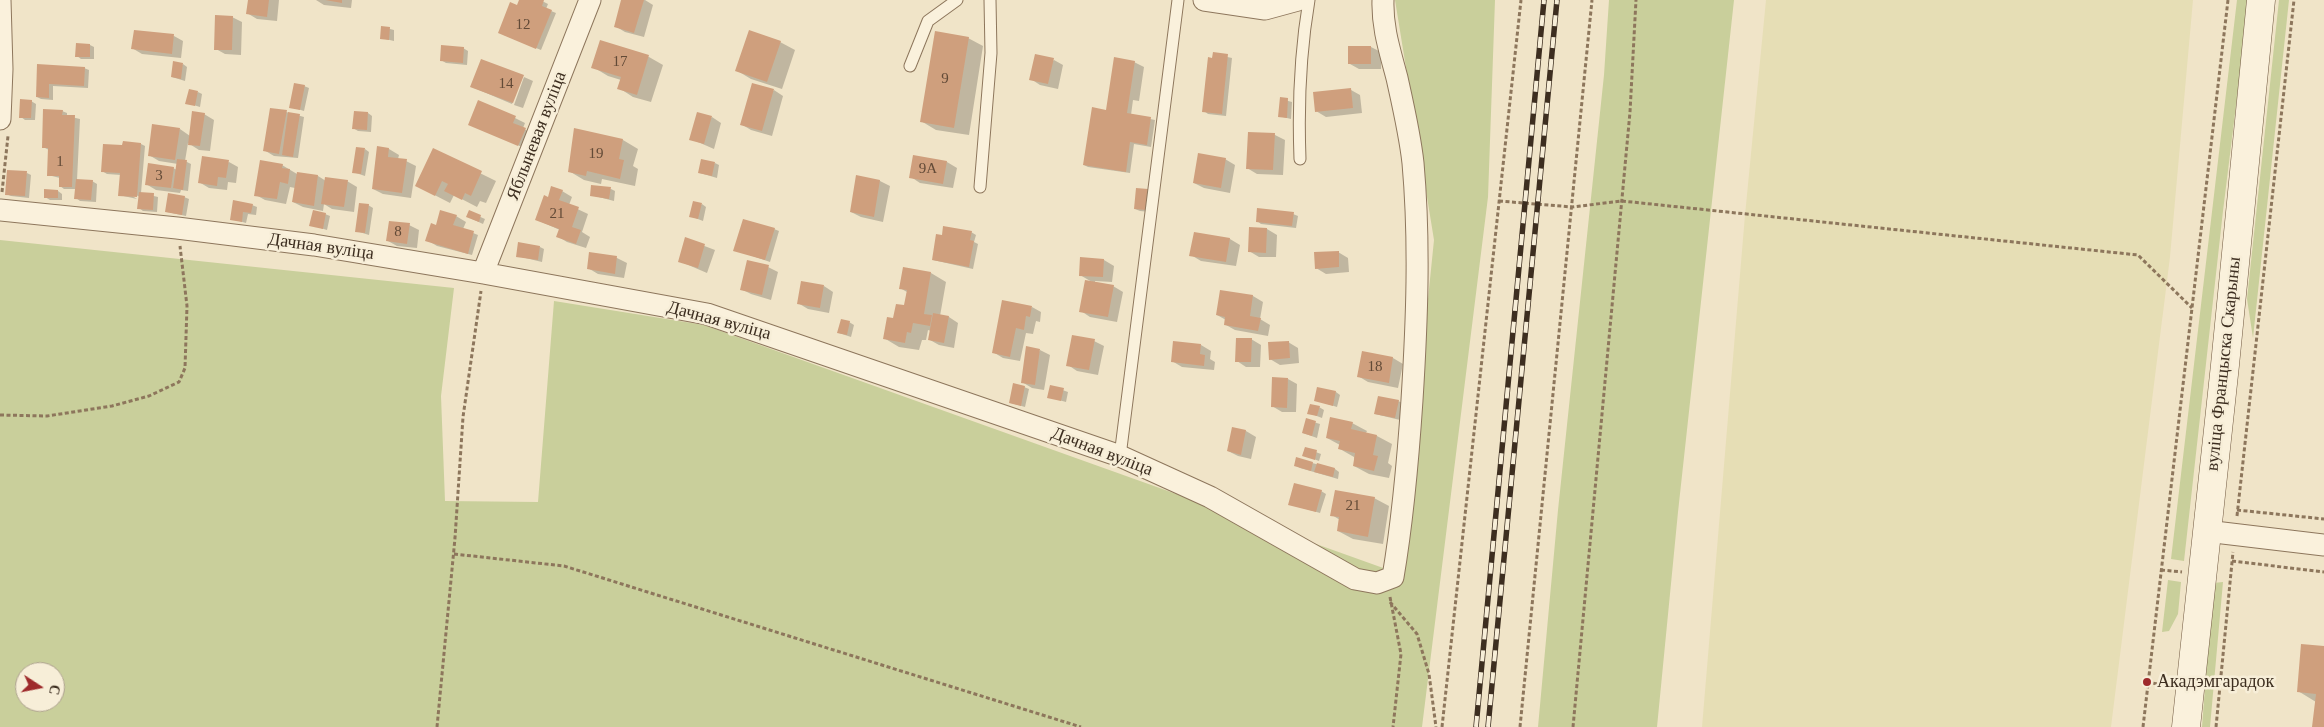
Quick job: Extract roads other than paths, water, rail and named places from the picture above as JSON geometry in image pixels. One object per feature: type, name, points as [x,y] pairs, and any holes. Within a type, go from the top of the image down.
[{"type":"main road","name":"вуліца Францыска Скарыны","points":[[2186,727],[2261,0]]},
{"type":"street","points":[[0,0],[2,69],[0,119]]},
{"type":"street","name":"Яблыневая вуліца","points":[[483,273],[590,0]]},
{"type":"street","points":[[1204,0],[1265,9],[1298,0]]},
{"type":"street","name":"Дачная вуліца","points":[[0,210],[177,228],[314,245],[483,273],[714,316],[1120,456],[1210,497],[1355,579],[1377,583],[1393,577],[1401,529],[1410,420],[1418,249],[1418,212],[1412,156],[1396,77],[1385,37],[1383,0]]},
{"type":"street","points":[[2206,531],[2324,545]]},
{"type":"lane","points":[[910,66],[928,20],[957,0]]},
{"type":"lane","points":[[980,187],[991,53],[990,0]]},
{"type":"lane","points":[[1120,456],[1178,0]]},
{"type":"lane","points":[[1300,160],[1298,116],[1304,29],[1309,0]]},
{"type":"railway","points":[[1476,727],[1544,0]]},
{"type":"railway","points":[[1488,727],[1557,0]]},
{"type":"place","name":"Акадэмгарадок","points":[[2147,682]]}]
